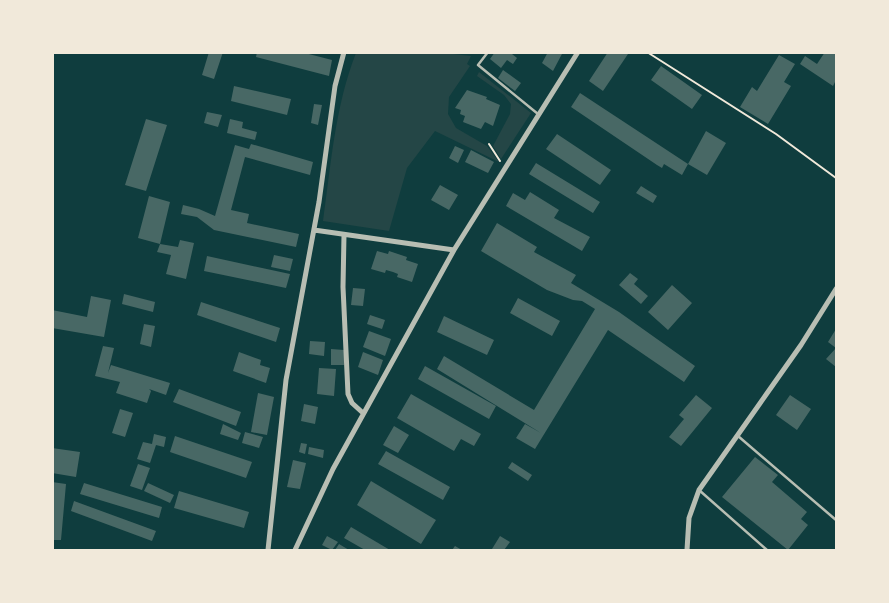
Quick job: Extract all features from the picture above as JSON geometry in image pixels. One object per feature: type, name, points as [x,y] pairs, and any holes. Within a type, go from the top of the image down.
[{"type":"street","points":[[268,550],[286,380],[314,230],[335,86],[344,52]]},
{"type":"street","points":[[295,550],[333,469],[454,250],[578,52]]},
{"type":"street","points":[[314,230],[454,250]]},
{"type":"street","points":[[344,235],[343,287],[348,394],[352,403],[363,413]]},
{"type":"street","points":[[687,550],[689,518],[699,490],[801,345],[836,289]]},
{"type":"lane","points":[[488,52],[478,65],[540,115]]},
{"type":"lane","points":[[738,436],[836,520]]},
{"type":"lane","points":[[699,490],[767,550]]},
{"type":"path","points":[[647,52],[776,134],[836,178]]},
{"type":"path","points":[[489,144],[502,164]]},
{"type":"shaded area","points":[[436,52],[471,56],[467,64],[470,66],[449,97],[448,114],[456,128],[487,146],[499,162],[435,131],[407,168],[389,231],[323,221],[338,115],[356,53]]},
{"type":"shaded area","points":[[479,72],[531,113],[501,159],[493,146],[510,114],[511,104],[504,95],[477,76]]},
{"type":"building","points":[[209,52],[223,52],[214,79],[202,75]]},
{"type":"building","points":[[257,52],[301,52],[332,60],[329,76],[256,57]]},
{"type":"building","points":[[495,52],[513,52],[512,54],[517,58],[513,64],[507,60],[501,68],[490,59]]},
{"type":"building","points":[[548,52],[563,52],[553,71],[542,63]]},
{"type":"building","points":[[608,52],[628,54],[603,91],[589,81]]},
{"type":"building","points":[[825,52],[836,52],[836,80],[833,86],[800,64],[805,56],[817,64]]},
{"type":"building","points":[[779,55],[795,64],[784,82],[791,86],[768,124],[740,107],[752,87],[757,91]]},
{"type":"building","points":[[661,66],[702,95],[692,109],[651,80]]},
{"type":"building","points":[[503,70],[521,83],[515,91],[498,78]]},
{"type":"building","points":[[234,86],[291,99],[287,115],[231,101]]},
{"type":"building","points":[[467,90],[487,97],[486,99],[500,105],[493,126],[485,122],[481,129],[463,122],[465,116],[460,114],[461,110],[455,108]]},
{"type":"building","points":[[580,93],[688,164],[682,175],[664,164],[662,168],[657,165],[571,107]]},
{"type":"building","points":[[314,104],[322,105],[318,125],[311,123]]},
{"type":"building","points":[[207,112],[222,115],[218,127],[204,123]]},
{"type":"building","points":[[146,119],[167,125],[146,191],[125,185]]},
{"type":"building","points":[[230,119],[243,122],[242,128],[257,132],[255,140],[227,133]]},
{"type":"building","points":[[706,131],[726,143],[707,175],[688,164]]},
{"type":"building","points":[[557,134],[611,170],[600,185],[546,149]]},
{"type":"building","points":[[251,144],[313,162],[310,175],[245,157],[231,210],[249,214],[247,223],[299,234],[296,247],[214,230],[197,217],[181,214],[183,205],[215,216],[235,145],[249,149]]},
{"type":"building","points":[[455,146],[464,150],[458,163],[449,158]]},
{"type":"building","points":[[471,150],[494,162],[488,173],[465,162]]},
{"type":"building","points":[[536,163],[600,202],[593,213],[529,174]]},
{"type":"building","points":[[440,185],[458,195],[449,210],[431,200]]},
{"type":"building","points":[[641,186],[657,196],[653,203],[636,193]]},
{"type":"building","points":[[530,192],[559,210],[554,218],[590,237],[582,251],[506,206],[513,193],[525,200]]},
{"type":"building","points":[[149,196],[170,202],[160,244],[138,238]]},
{"type":"building","points":[[497,223],[537,247],[534,252],[576,275],[571,283],[619,312],[695,366],[684,382],[608,330],[535,449],[516,438],[525,424],[541,433],[437,369],[444,356],[534,410],[595,309],[582,301],[573,300],[547,290],[481,251]]},
{"type":"building","points":[[180,240],[194,243],[186,279],[166,274],[171,255],[157,252],[160,244],[178,247]]},
{"type":"building","points":[[377,251],[388,254],[389,251],[407,257],[406,260],[418,264],[412,282],[397,277],[398,274],[393,272],[386,270],[385,273],[371,269]]},
{"type":"building","points":[[274,255],[293,259],[290,271],[271,267]]},
{"type":"building","points":[[207,256],[290,274],[286,288],[204,271]]},
{"type":"building","points":[[630,273],[638,279],[634,284],[648,296],[641,304],[619,285]]},
{"type":"building","points":[[672,285],[692,303],[668,330],[648,312]]},
{"type":"building","points":[[353,288],[365,289],[363,306],[351,305]]},
{"type":"building","points":[[124,294],[155,302],[153,312],[122,304]]},
{"type":"building","points":[[91,296],[111,300],[104,337],[52,328],[52,310],[87,317]]},
{"type":"building","points":[[518,298],[560,321],[552,336],[510,313]]},
{"type":"building","points":[[201,302],[280,328],[276,342],[197,315]]},
{"type":"building","points":[[370,315],[385,320],[382,329],[367,324]]},
{"type":"building","points":[[444,316],[494,340],[487,355],[437,332]]},
{"type":"building","points":[[144,324],[155,326],[151,347],[140,344]]},
{"type":"building","points":[[836,329],[836,348],[828,342]]},
{"type":"building","points":[[369,331],[391,339],[385,356],[363,347]]},
{"type":"building","points":[[310,341],[325,342],[324,356],[309,354]]},
{"type":"building","points":[[103,346],[114,348],[108,373],[111,365],[170,383],[166,395],[149,389],[151,391],[147,403],[116,393],[120,382],[95,376]]},
{"type":"building","points":[[836,348],[836,367],[826,359]]},
{"type":"building","points":[[331,349],[344,350],[344,365],[331,365]]},
{"type":"building","points":[[239,352],[261,360],[260,365],[270,368],[266,383],[233,371]]},
{"type":"building","points":[[363,352],[383,360],[378,375],[358,367]]},
{"type":"building","points":[[425,366],[496,406],[489,419],[418,379]]},
{"type":"building","points":[[319,368],[336,369],[334,396],[317,394]]},
{"type":"building","points":[[179,389],[241,412],[236,426],[173,402]]},
{"type":"building","points":[[258,393],[274,397],[267,435],[251,432]]},
{"type":"building","points":[[411,394],[481,434],[474,446],[461,439],[454,451],[397,418]]},
{"type":"building","points":[[696,395],[712,408],[681,446],[669,437],[684,419],[679,415]]},
{"type":"building","points":[[790,395],[811,409],[797,430],[776,415]]},
{"type":"building","points":[[304,404],[318,407],[315,424],[301,421]]},
{"type":"building","points":[[120,409],[133,413],[125,437],[112,433]]},
{"type":"building","points":[[223,424],[241,433],[238,440],[220,434]]},
{"type":"building","points":[[394,426],[409,435],[398,453],[383,445]]},
{"type":"building","points":[[245,432],[263,437],[259,448],[242,443]]},
{"type":"building","points":[[154,434],[166,437],[164,447],[156,445],[150,463],[137,459],[143,442],[152,444]]},
{"type":"building","points":[[175,436],[252,462],[246,478],[170,452]]},
{"type":"building","points":[[301,443],[307,444],[305,454],[299,452]]},
{"type":"building","points":[[309,447],[324,450],[323,458],[308,454]]},
{"type":"building","points":[[52,448],[80,452],[76,477],[52,473]]},
{"type":"building","points":[[386,451],[450,487],[443,500],[378,464]]},
{"type":"building","points":[[755,457],[778,475],[772,482],[807,512],[801,519],[808,525],[788,550],[722,497]]},
{"type":"building","points":[[293,460],[306,463],[300,489],[287,487]]},
{"type":"building","points":[[512,462],[532,475],[528,481],[508,468]]},
{"type":"building","points":[[138,464],[150,468],[142,490],[130,486]]},
{"type":"building","points":[[371,481],[436,520],[421,544],[357,505]]},
{"type":"building","points":[[52,482],[66,484],[61,540],[52,540]]},
{"type":"building","points":[[84,483],[162,507],[159,518],[80,494]]},
{"type":"building","points":[[148,483],[174,495],[170,503],[144,491]]},
{"type":"building","points":[[179,491],[249,512],[244,528],[174,508]]},
{"type":"building","points":[[74,501],[156,531],[152,541],[71,511]]},
{"type":"building","points":[[351,527],[390,550],[365,550],[344,538]]},
{"type":"building","points":[[327,536],[338,542],[332,550],[322,545]]},
{"type":"building","points":[[500,536],[510,542],[504,550],[492,549]]},
{"type":"building","points":[[339,544],[349,550],[335,550]]},
{"type":"building","points":[[455,546],[462,550],[452,550]]}]
